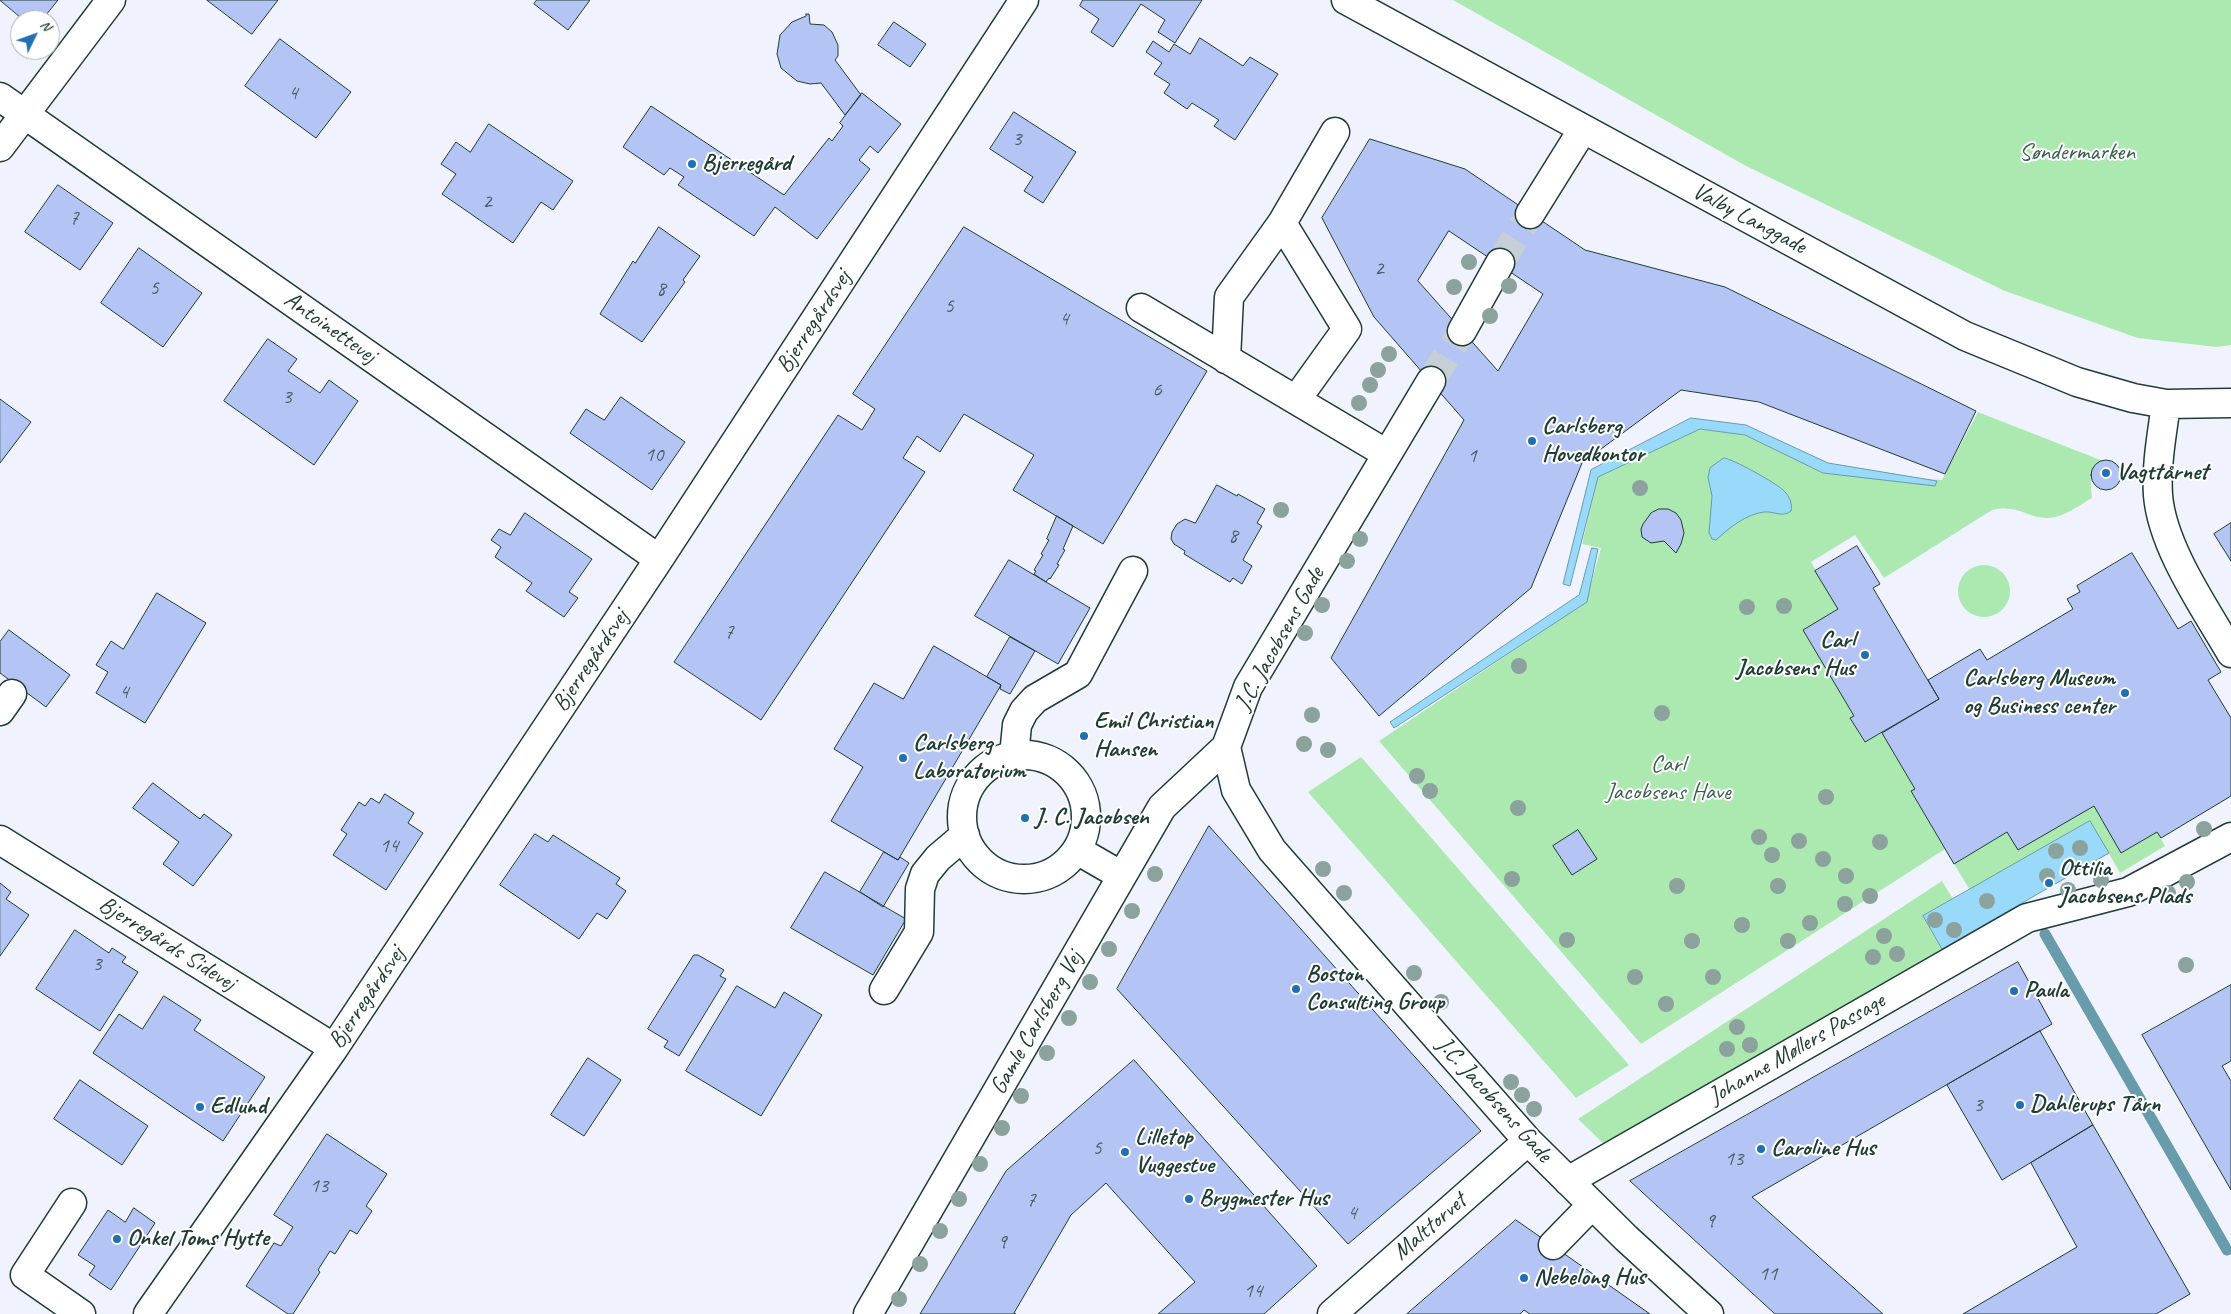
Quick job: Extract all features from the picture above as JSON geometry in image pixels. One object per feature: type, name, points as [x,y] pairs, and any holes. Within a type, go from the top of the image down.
[{"type":"street","points":[[0,147],[111,0]]},
{"type":"street","name":"Bjerregårdsvej","points":[[148,1314],[334,1048],[659,559],[1024,0]]},
{"type":"street","name":"Valby Langgade","points":[[1346,0],[1965,336],[2077,382],[2133,398],[2166,404],[2231,403]]},
{"type":"street","name":"Antoinettevej","points":[[0,97],[659,559]]},
{"type":"street","points":[[1530,214],[1583,129]]},
{"type":"street","points":[[1226,359],[1229,297],[1282,223],[1335,132]]},
{"type":"street","points":[[1282,223],[1347,329],[1296,400]]},
{"type":"street","points":[[1462,331],[1500,263]]},
{"type":"street","points":[[1141,308],[1387,454]]},
{"type":"street","name":"J.C. Jacobsens Gade","points":[[1431,381],[1248,687],[1226,748],[1236,790],[1272,850],[1528,1141],[1626,1238],[1709,1314]]},
{"type":"street","points":[[2166,404],[2158,464],[2158,496],[2164,525],[2175,556],[2231,653]]},
{"type":"street","points":[[1014,756],[1017,725],[1024,711],[1035,699],[1078,674],[1133,571]]},
{"type":"street","name":"Gamle Carlsberg Vej","points":[[868,1314],[1162,807],[1226,748]]},
{"type":"street","points":[[1014,756],[1032,756],[1049,760],[1064,769],[1076,782],[1083,799],[1086,816],[1084,834],[1077,850],[1066,863],[1051,873],[1034,878],[1017,879],[1000,874],[984,865],[972,852],[965,836],[962,818],[964,801],[971,784],[983,771],[997,761],[1014,756]]},
{"type":"street","points":[[884,990],[919,932],[920,889],[925,874],[938,858],[965,836]]},
{"type":"street","name":"Johanne Møllers Passage","points":[[1568,1181],[2027,918],[2128,892],[2231,837]]},
{"type":"street","name":"Bjerregårds Sidevej","points":[[0,840],[334,1048]]},
{"type":"street","points":[[1077,850],[1122,876]]},
{"type":"street","name":"Malttorvet","points":[[1332,1314],[1528,1141]]},
{"type":"street","points":[[72,1203],[26,1275],[81,1314]]},
{"type":"street","points":[[1553,1245],[1592,1205]]},
{"type":"green space","name":"Søndermarken","points":[[1453,0],[2231,0],[2231,345],[2216,347],[2138,338],[2005,291],[1746,166]]},
{"type":"green space","name":"Carl Jacobsens Have","points":[[1978,412],[2103,461],[2098,463],[2092,471],[2092,498],[2066,513],[2049,518],[2041,518],[2010,509],[1992,510],[1884,578],[1855,535],[1811,562],[1838,609],[1803,630],[1854,716],[1850,718],[1864,742],[1882,733],[1915,789],[1911,791],[1945,849],[1641,1044],[1379,741],[1586,602],[1601,548],[1582,544],[1598,477],[1700,429],[1745,435],[1823,473],[1942,480]]},
{"type":"green space","points":[[1984,565],[1994,567],[2002,573],[2008,581],[2010,591],[2008,601],[2002,609],[1994,615],[1984,617],[1974,615],[1966,609],[1960,601],[1958,591],[1960,581],[1966,573],[1974,567]]},
{"type":"green space","points":[[1361,757],[1629,1065],[1576,1098],[1308,792]]},
{"type":"green space","points":[[2094,806],[2121,853],[2157,832],[2165,846],[2120,873],[2090,821],[1970,890],[1954,864],[2007,832]]},
{"type":"green space","points":[[1942,881],[1953,899],[1923,916],[1942,949],[1604,1144],[1578,1119]]},
{"type":"water","points":[[1691,418],[1746,425],[1828,463],[1937,481],[1935,486],[1823,473],[1745,435],[1700,429],[1598,477],[1570,586],[1563,584],[1591,470]]},
{"type":"water","points":[[1724,458],[1764,477],[1779,487],[1789,497],[1791,511],[1785,514],[1757,513],[1732,526],[1716,540],[1712,539],[1709,533],[1712,496],[1708,477],[1710,468]]},
{"type":"water","points":[[1592,548],[1598,549],[1587,602],[1394,728],[1390,722],[1579,595]]},
{"type":"water","points":[[2090,821],[2109,853],[1942,949],[1923,916]]},
{"type":"building","points":[[0,0],[58,0],[50,10],[12,10]]},
{"type":"building","points":[[207,0],[278,0],[252,34]]},
{"type":"building","points":[[537,0],[590,0],[568,30],[534,4]]},
{"type":"building","points":[[1083,0],[1202,0],[1175,43],[1158,32],[1165,20],[1141,4],[1113,47],[1091,32],[1099,19],[1080,6]]},
{"type":"building","points":[[806,14],[809,14],[810,24],[824,25],[832,32],[838,45],[838,56],[835,60],[861,95],[845,115],[821,83],[810,84],[797,81],[781,68],[777,54],[780,35],[792,22],[806,16]]},
{"type":"building","points":[[894,22],[926,44],[910,67],[878,45]]},
{"type":"building","points":[[1200,38],[1243,66],[1250,57],[1278,74],[1235,140],[1214,126],[1219,120],[1192,103],[1187,109],[1164,93],[1170,84],[1154,74],[1162,63],[1146,52],[1153,41],[1169,52],[1174,44],[1190,54]]},
{"type":"building","points":[[280,39],[351,92],[316,138],[245,86]]},
{"type":"building","name":"Bjerregård","points":[[862,93],[901,124],[878,153],[870,146],[859,160],[870,169],[817,239],[775,207],[754,236],[678,185],[684,177],[670,168],[664,175],[623,147],[651,106],[784,195],[829,138],[832,141],[843,126],[840,123]]},
{"type":"building","points":[[1014,112],[1076,152],[1043,203],[1024,191],[1033,177],[990,149]]},
{"type":"building","points":[[489,124],[573,181],[553,210],[541,202],[513,243],[442,194],[456,174],[441,164],[456,142],[470,152]]},
{"type":"building","name":"Carlsberg Hovedkontor","points":[[1370,139],[1465,169],[1585,250],[1725,287],[1976,411],[1945,474],[1759,402],[1681,390],[1582,463],[1531,588],[1379,716],[1331,658],[1464,420],[1374,317],[1322,218]],"holes":[[[1449,231],[1543,294],[1498,371],[1418,281]]]},
{"type":"building","points":[[58,185],[113,223],[80,270],[25,232]]},
{"type":"building","points":[[659,227],[700,256],[683,280],[685,282],[642,342],[600,314],[633,261],[635,263]]},
{"type":"building","points":[[964,227],[1207,371],[1103,544],[1013,490],[1034,455],[964,414],[940,452],[917,436],[903,458],[925,472],[761,720],[674,662],[838,415],[862,430],[875,409],[853,394]]},
{"type":"building","points":[[139,248],[202,293],[163,347],[101,303]]},
{"type":"building","points":[[268,339],[297,359],[288,371],[320,393],[329,380],[358,401],[314,465],[224,401]]},
{"type":"building","points":[[621,397],[685,442],[652,490],[570,433],[586,409],[604,420]]},
{"type":"building","points":[[0,399],[31,422],[0,463]]},
{"type":"building","name":"Vagttårnet","points":[[2106,460],[2116,465],[2121,475],[2116,485],[2106,490],[2096,485],[2091,475],[2096,465]]},
{"type":"building","points":[[1217,485],[1265,509],[1257,523],[1262,526],[1243,560],[1252,566],[1242,584],[1233,578],[1230,582],[1184,554],[1185,551],[1174,544],[1171,539],[1172,532],[1177,524],[1185,519],[1195,523]]},
{"type":"building","points":[[1659,509],[1668,509],[1676,513],[1681,520],[1684,533],[1676,553],[1664,541],[1651,543],[1642,537],[1641,529],[1643,524],[1651,513]]},
{"type":"building","points":[[525,513],[592,559],[569,592],[578,598],[564,617],[526,591],[532,583],[495,557],[501,547],[491,540],[499,529],[510,535]]},
{"type":"building","points":[[1057,516],[1073,526],[1063,549],[1065,550],[1057,564],[1059,565],[1046,582],[1034,574],[1036,571],[1034,570],[1043,555],[1041,554],[1049,540],[1047,539]]},
{"type":"building","points":[[2231,523],[2231,561],[2214,534]]},
{"type":"building","name":"Carl Jacobsens Hus","points":[[1857,546],[1880,584],[1873,588],[1939,699],[1865,742],[1850,718],[1854,716],[1803,630],[1838,609],[1815,571]]},
{"type":"building","points":[[2132,553],[2178,629],[2191,621],[2221,672],[2208,680],[2231,718],[2231,796],[2161,838],[2157,832],[2121,853],[2094,806],[2018,850],[2007,832],[1954,864],[1911,791],[1915,789],[1882,733],[1939,699],[1928,680],[1980,649],[1987,660],[2073,609],[2067,599],[2080,592],[2077,586]]},
{"type":"building","points":[[1009,560],[1090,608],[1058,664],[975,616]]},
{"type":"building","points":[[157,593],[206,623],[145,723],[96,693],[108,672],[96,665],[111,641],[123,649]]},
{"type":"building","points":[[9,630],[70,675],[46,707],[0,673],[0,642]]},
{"type":"building","points":[[1010,637],[1035,651],[1010,694],[1000,689],[1001,685],[987,677]]},
{"type":"building","name":"Carlsberg Laboratorium","points":[[934,646],[1001,685],[898,860],[831,821],[863,767],[834,749],[874,683],[903,699]]},
{"type":"building","points":[[153,783],[200,819],[204,814],[232,835],[193,886],[163,864],[179,842],[133,808]]},
{"type":"building","points":[[385,794],[414,813],[408,823],[423,833],[386,890],[333,855],[347,834],[341,830],[359,802],[365,806],[371,798],[379,803]]},
{"type":"building","points":[[1209,826],[1481,1131],[1348,1244],[1117,989]]},
{"type":"building","points":[[1578,830],[1597,859],[1572,875],[1553,846]]},
{"type":"building","points":[[535,834],[548,842],[553,835],[620,878],[616,884],[626,891],[607,919],[597,913],[579,939],[500,885]]},
{"type":"building","points":[[884,852],[898,860],[900,857],[909,863],[883,907],[860,892]]},
{"type":"building","points":[[825,872],[906,919],[873,975],[791,928]]},
{"type":"building","points":[[0,883],[11,892],[6,899],[29,915],[0,956]]},
{"type":"building","points":[[75,930],[109,953],[112,948],[126,957],[122,962],[138,972],[100,1031],[36,989]]},
{"type":"building","points":[[694,955],[698,955],[724,970],[720,976],[726,979],[679,1056],[664,1047],[668,1041],[648,1029]]},
{"type":"building","name":"Caroline Hus","points":[[2018,962],[2052,1024],[1752,1197],[1883,1314],[1775,1314],[1630,1181]]},
{"type":"building","points":[[2231,985],[2231,1061],[2222,1066],[2231,1081],[2231,1190],[2142,1035]]},
{"type":"building","points":[[737,986],[775,1008],[784,992],[822,1015],[761,1116],[686,1071]]},
{"type":"building","points":[[164,996],[201,1020],[194,1030],[265,1077],[223,1141],[93,1053],[119,1014],[142,1029]]},
{"type":"building","name":"Dahlerups Tårn","points":[[2040,1031],[2093,1125],[2002,1180],[1947,1085]]},
{"type":"building","points":[[588,1058],[621,1080],[584,1136],[551,1115]]},
{"type":"building","name":"Brygmester Hus","points":[[1134,1060],[1317,1266],[1264,1314],[1158,1314],[1195,1282],[1106,1183],[1071,1215],[1014,1313],[1016,1314],[920,1314],[1006,1171]]},
{"type":"building","points":[[80,1080],[148,1126],[122,1165],[54,1119]]},
{"type":"building","points":[[2093,1125],[2190,1294],[2156,1314],[1963,1314],[2077,1247],[2031,1163]]},
{"type":"building","points":[[327,1134],[387,1174],[366,1206],[372,1211],[357,1234],[350,1230],[335,1254],[330,1251],[318,1270],[320,1272],[293,1314],[288,1314],[246,1286],[274,1243],[281,1246],[293,1227],[274,1215]]},
{"type":"building","name":"Onkel Toms Hytte","points":[[134,1208],[155,1223],[111,1290],[89,1275],[95,1266],[78,1255],[108,1210],[125,1222]]},
{"type":"building","name":"Nebelong Hus","points":[[1516,1220],[1650,1314],[1530,1314],[1524,1310],[1520,1314],[1407,1314]]},
{"type":"waterway","points":[[2045,934],[2227,1250]]},
{"type":"tunnel","points":[[1500,263],[1530,214]]},
{"type":"tunnel","points":[[1431,381],[1462,331]]},
{"type":"place","name":"Bjerregård","points":[[692,164]]},
{"type":"place","name":"Carlsberg Hovedkontor","points":[[1532,441]]},
{"type":"place","name":"Vagttårnet","points":[[2106,473]]},
{"type":"place","name":"Carl Jacobsens Hus","points":[[1865,655]]},
{"type":"place","name":"Carlsberg Museum og Business center","points":[[2125,693]]},
{"type":"place","name":"Emil Christian Hansen","points":[[1084,736]]},
{"type":"place","name":"Carlsberg Laboratorium","points":[[903,758]]},
{"type":"place","name":"J. C. Jacobsen","points":[[1025,818]]},
{"type":"place","name":"Ottilia Jacobsens Plads","points":[[2049,883]]},
{"type":"place","name":"Boston Consulting Group","points":[[1296,989]]},
{"type":"place","name":"Paula","points":[[2014,991]]},
{"type":"place","name":"Dahlerups Tårn","points":[[2020,1105]]},
{"type":"place","name":"Edlund","points":[[200,1107]]},
{"type":"place","name":"Caroline Hus","points":[[1761,1149]]},
{"type":"place","name":"Lilletop Vuggestue","points":[[1125,1152]]},
{"type":"place","name":"Brygmester Hus","points":[[1189,1199]]},
{"type":"place","name":"Onkel Toms Hytte","points":[[117,1239]]},
{"type":"place","name":"Nebelong Hus","points":[[1524,1278]]}]
